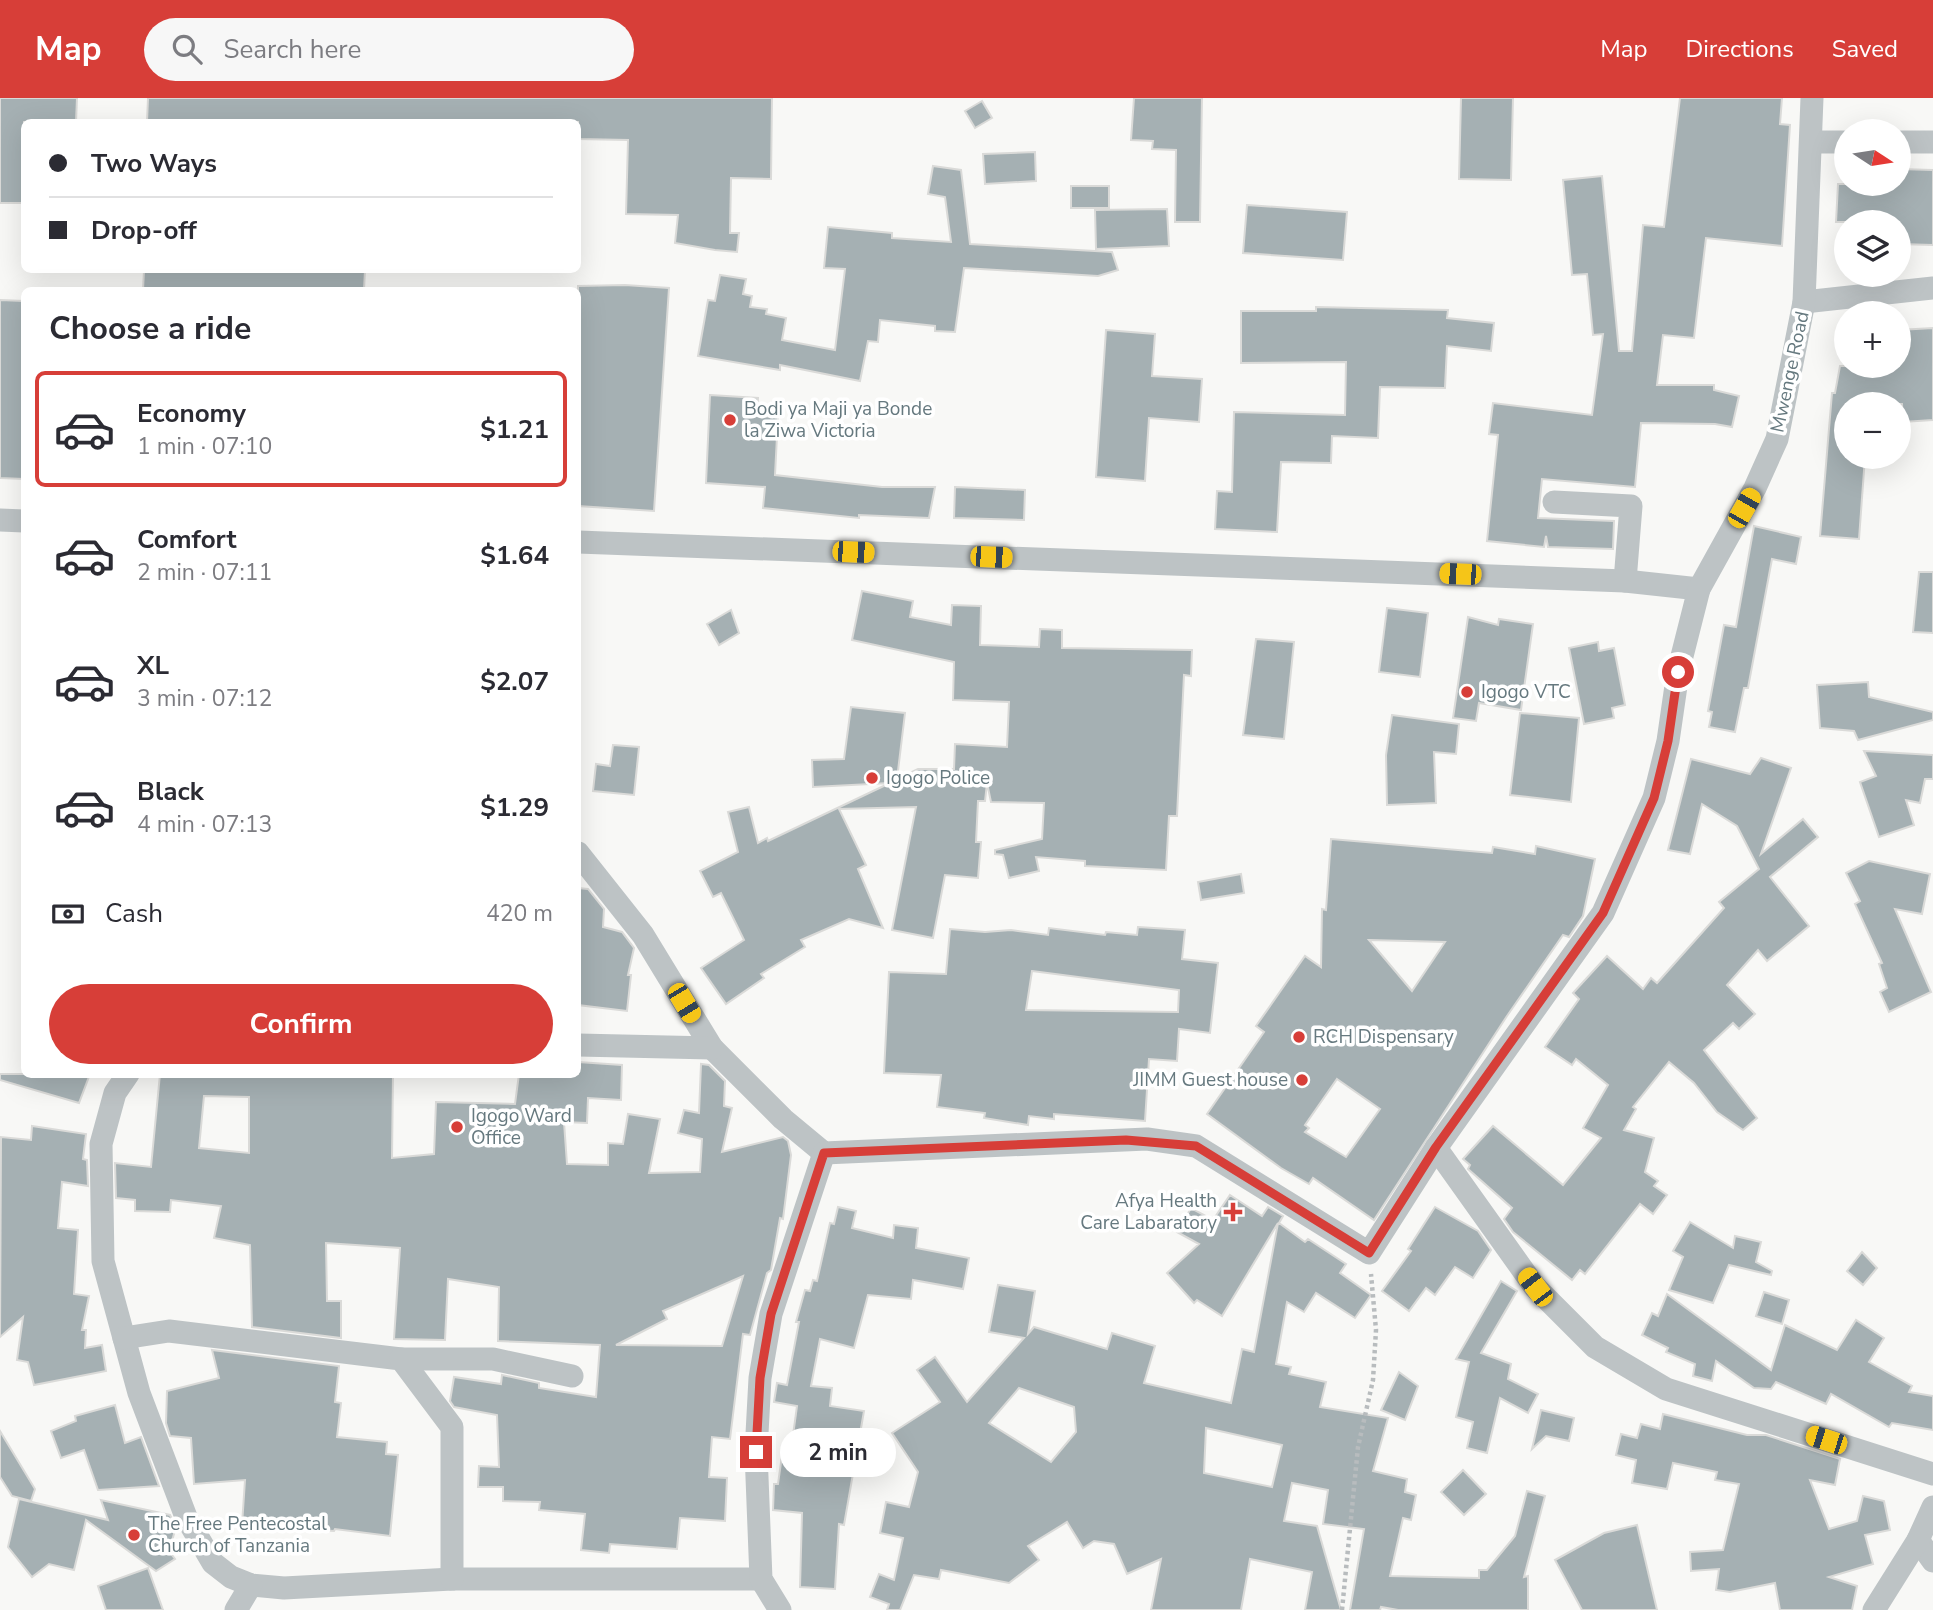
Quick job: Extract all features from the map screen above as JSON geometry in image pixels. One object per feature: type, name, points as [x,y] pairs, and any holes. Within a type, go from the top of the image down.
[{"type":"street","name":"Mwenge Road","points":[[1369,1253],[1436,1147],[1603,913],[1654,798],[1668,741],[1678,672],[1699,589],[1755,488],[1777,439],[1804,302],[1812,98]]},
{"type":"street","points":[[1811,142],[1834,142]]},
{"type":"street","points":[[1911,142],[1933,142]]},
{"type":"street","points":[[1804,302],[1933,288]]},
{"type":"street","points":[[1554,502],[1632,506],[1625,580]]},
{"type":"street","points":[[0,520],[21,521]]},
{"type":"street","points":[[581,542],[1625,580],[1699,589]]},
{"type":"street","points":[[581,857],[643,935],[712,1048],[783,1119],[824,1153],[1147,1139],[1196,1146],[1369,1253]]},
{"type":"street","points":[[581,1045],[712,1048]]},
{"type":"street","points":[[125,1078],[115,1093],[101,1144],[103,1261],[139,1393],[186,1517],[213,1563],[231,1577],[251,1585],[284,1588],[452,1579],[761,1578]]},
{"type":"street","points":[[1436,1147],[1535,1287],[1595,1347],[1666,1389],[1933,1474]]},
{"type":"street","points":[[780,1610],[761,1578],[756,1452],[760,1378],[771,1314],[824,1153]]},
{"type":"street","points":[[124,1338],[169,1331],[401,1359],[493,1359],[572,1376]]},
{"type":"street","points":[[401,1359],[452,1427],[452,1579]]},
{"type":"street","points":[[1874,1610],[1918,1540],[1933,1507]]},
{"type":"street","points":[[1918,1540],[1933,1561]]},
{"type":"street","points":[[236,1610],[251,1585]]},
{"type":"path","points":[[1342,1610],[1358,1447],[1373,1380],[1376,1330],[1369,1253]]},
{"type":"building","points":[[0,98],[77,98],[76,119],[21,119],[21,203],[0,203]]},
{"type":"building","points":[[148,98],[772,98],[771,179],[731,178],[730,233],[739,233],[737,252],[715,250],[675,243],[678,215],[626,214],[628,140],[581,139],[581,119],[147,119]]},
{"type":"building","points":[[1134,98],[1202,98],[1200,222],[1175,222],[1176,150],[1152,149],[1153,141],[1131,140]]},
{"type":"building","points":[[1461,98],[1513,98],[1511,180],[1459,179]]},
{"type":"building","points":[[1680,98],[1782,98],[1780,124],[1790,125],[1782,246],[1706,238],[1694,338],[1663,335],[1657,385],[1714,385],[1714,390],[1739,396],[1732,427],[1715,424],[1641,423],[1635,487],[1542,479],[1538,518],[1614,521],[1613,549],[1548,547],[1546,536],[1544,547],[1487,541],[1498,435],[1489,434],[1493,403],[1592,415],[1603,334],[1593,335],[1587,274],[1572,275],[1563,180],[1602,176],[1619,351],[1632,351],[1643,225],[1664,227]]},
{"type":"building","points":[[982,101],[992,118],[975,128],[965,111]]},
{"type":"building","points":[[1035,152],[1036,181],[985,184],[983,154]]},
{"type":"building","points":[[933,166],[961,170],[970,244],[1112,252],[1118,270],[1098,276],[964,268],[955,332],[935,331],[935,326],[880,320],[878,342],[868,341],[860,381],[780,365],[780,370],[698,356],[708,300],[715,301],[720,275],[746,279],[743,294],[752,296],[750,307],[767,309],[766,314],[786,318],[782,340],[835,350],[845,269],[824,268],[828,227],[892,233],[892,238],[951,242],[945,197],[928,194]]},
{"type":"building","points":[[1911,169],[1933,170],[1933,245],[1911,244],[1911,210],[1837,210],[1837,196],[1911,196]]},
{"type":"building","points":[[1071,186],[1109,186],[1109,208],[1071,208]]},
{"type":"building","points":[[1247,205],[1347,212],[1343,260],[1243,253]]},
{"type":"building","points":[[1167,209],[1169,246],[1096,249],[1095,210]]},
{"type":"building","points":[[144,273],[365,273],[364,287],[143,287]]},
{"type":"building","points":[[578,286],[669,288],[654,511],[581,506],[581,287]]},
{"type":"building","points":[[0,300],[21,301],[21,479],[0,478]]},
{"type":"building","points":[[1316,307],[1448,310],[1447,318],[1494,323],[1491,351],[1447,346],[1445,388],[1380,387],[1378,438],[1332,436],[1331,463],[1281,462],[1277,532],[1215,529],[1217,491],[1232,492],[1234,412],[1345,415],[1346,362],[1241,363],[1241,311],[1316,311]]},
{"type":"building","points":[[1933,328],[1933,420],[1911,421],[1911,392],[1835,392],[1838,378],[1911,378],[1911,329]]},
{"type":"building","points":[[1106,330],[1155,334],[1152,376],[1202,379],[1199,422],[1149,418],[1145,481],[1096,477]]},
{"type":"building","points":[[1832,393],[1834,469],[1864,469],[1859,539],[1820,536]]},
{"type":"building","points":[[710,395],[758,398],[757,416],[778,417],[775,475],[882,487],[935,487],[929,518],[859,515],[859,518],[763,508],[765,487],[706,483]]},
{"type":"building","points":[[955,487],[1025,490],[1024,520],[954,518]]},
{"type":"building","points":[[1754,526],[1801,537],[1796,564],[1772,559],[1748,688],[1744,688],[1735,732],[1709,727],[1712,712],[1708,711],[1724,625],[1736,627]]},
{"type":"building","points":[[1919,572],[1933,572],[1933,633],[1913,632]]},
{"type":"building","points":[[862,591],[913,601],[910,617],[951,625],[952,605],[981,606],[980,645],[1039,647],[1040,629],[1062,630],[1062,648],[1192,650],[1191,676],[1184,675],[1177,816],[1169,816],[1166,870],[1085,866],[1085,861],[1036,857],[1039,871],[1009,878],[1003,855],[995,854],[995,850],[1042,839],[1044,803],[991,802],[987,783],[985,801],[978,801],[976,842],[981,842],[978,878],[945,875],[933,938],[892,930],[916,807],[839,809],[866,865],[858,869],[883,928],[849,919],[801,940],[805,947],[761,974],[764,978],[726,1004],[701,968],[744,940],[721,893],[713,897],[700,871],[738,852],[728,812],[749,807],[758,843],[767,838],[768,841],[890,783],[813,787],[812,760],[844,759],[851,707],[905,713],[897,779],[918,769],[954,769],[955,744],[1007,747],[1009,702],[953,700],[954,662],[852,640]]},
{"type":"building","points":[[1387,608],[1428,613],[1420,677],[1379,672]]},
{"type":"building","points":[[731,610],[739,633],[719,645],[707,624]]},
{"type":"building","points":[[1468,617],[1498,625],[1499,619],[1533,624],[1521,710],[1479,703],[1476,721],[1453,718]]},
{"type":"building","points":[[1256,639],[1294,642],[1284,739],[1243,735]]},
{"type":"building","points":[[1598,642],[1599,651],[1614,648],[1625,705],[1612,708],[1614,718],[1584,724],[1569,648]]},
{"type":"building","points":[[1868,682],[1869,697],[1933,712],[1933,720],[1858,740],[1854,731],[1820,728],[1817,685]]},
{"type":"building","points":[[1520,713],[1579,718],[1571,802],[1510,795]]},
{"type":"building","points":[[1392,715],[1459,724],[1456,754],[1434,752],[1436,803],[1387,805],[1386,755]]},
{"type":"building","points":[[613,745],[639,747],[634,795],[593,791],[596,764],[610,766]]},
{"type":"building","points":[[1864,751],[1933,755],[1933,779],[1925,779],[1920,803],[1906,800],[1914,825],[1879,837],[1860,782],[1876,776]]},
{"type":"building","points":[[1761,758],[1791,768],[1761,854],[1803,819],[1818,837],[1770,877],[1809,926],[1767,961],[1758,950],[1727,985],[1755,1014],[1739,1029],[1733,1023],[1704,1050],[1757,1118],[1743,1130],[1717,1112],[1694,1083],[1669,1062],[1633,1107],[1636,1109],[1624,1130],[1654,1138],[1645,1172],[1658,1181],[1654,1186],[1667,1195],[1653,1214],[1640,1204],[1585,1274],[1580,1270],[1572,1280],[1513,1232],[1504,1219],[1512,1208],[1468,1169],[1470,1165],[1463,1159],[1493,1126],[1563,1185],[1601,1138],[1583,1128],[1608,1085],[1576,1059],[1572,1065],[1545,1047],[1579,999],[1573,993],[1607,956],[1643,989],[1651,978],[1657,983],[1724,908],[1719,902],[1759,869],[1737,826],[1702,804],[1690,854],[1668,850],[1691,759],[1750,774]]},
{"type":"building","points":[[1331,839],[1492,853],[1493,847],[1535,854],[1536,846],[1595,859],[1583,916],[1569,937],[1563,935],[1507,1016],[1374,1220],[1313,1178],[1309,1184],[1281,1168],[1207,1114],[1264,1032],[1256,1026],[1305,956],[1321,967],[1322,909],[1326,910]],"holes":[[[1369,940],[1445,942],[1412,991]],[[1337,1079],[1380,1109],[1346,1157],[1305,1132],[1309,1128],[1305,1125]]]},
{"type":"building","points":[[1869,861],[1930,874],[1922,914],[1895,909],[1931,992],[1889,1012],[1880,992],[1887,988],[1879,964],[1882,963],[1855,904],[1860,901],[1846,873]]},
{"type":"building","points":[[1241,874],[1244,893],[1201,900],[1198,882]]},
{"type":"building","points":[[581,888],[588,889],[604,909],[603,927],[622,932],[634,948],[628,975],[631,975],[627,1011],[581,1005]]},
{"type":"building","points":[[1138,927],[1185,930],[1182,959],[1218,963],[1210,1033],[1179,1029],[1177,1061],[1149,1059],[1145,1121],[1054,1114],[1054,1119],[1029,1116],[1028,1125],[984,1118],[985,1113],[937,1107],[941,1075],[884,1073],[889,972],[946,974],[950,929],[985,932],[1011,930],[1048,935],[1049,928],[1105,935],[1106,932],[1137,935]],"holes":[[[1032,971],[1179,990],[1178,1012],[1026,1010]]]},
{"type":"building","points":[[581,1062],[622,1065],[621,1100],[588,1098],[587,1123],[564,1122],[567,1164],[608,1165],[608,1143],[623,1144],[628,1114],[660,1119],[649,1173],[700,1172],[702,1139],[678,1133],[684,1110],[699,1113],[701,1064],[709,1065],[725,1081],[724,1106],[732,1108],[722,1152],[783,1137],[788,1141],[791,1155],[783,1219],[780,1218],[771,1270],[767,1273],[750,1335],[743,1334],[730,1439],[712,1437],[709,1477],[727,1478],[725,1521],[680,1518],[677,1549],[610,1544],[609,1553],[581,1550],[585,1514],[539,1510],[540,1502],[503,1501],[503,1487],[478,1487],[479,1466],[499,1467],[497,1415],[454,1407],[450,1401],[454,1377],[501,1384],[502,1375],[539,1383],[539,1388],[596,1397],[600,1345],[498,1341],[499,1287],[448,1279],[445,1340],[394,1339],[400,1248],[326,1243],[327,1301],[341,1301],[341,1338],[252,1327],[250,1245],[214,1238],[221,1206],[171,1200],[170,1212],[135,1211],[135,1200],[116,1198],[115,1163],[151,1167],[160,1078],[393,1078],[392,1158],[434,1154],[436,1102],[515,1104],[518,1078],[581,1078]],"holes":[[[204,1096],[249,1097],[249,1153],[199,1148]],[[743,1276],[722,1346],[616,1345],[667,1319],[663,1311]]]},
{"type":"building","points":[[0,1074],[21,1074],[21,1078],[88,1078],[79,1103],[0,1080]]},
{"type":"building","points":[[32,1126],[86,1134],[83,1159],[87,1160],[88,1186],[62,1182],[58,1228],[78,1230],[74,1294],[89,1296],[82,1330],[86,1330],[85,1348],[102,1345],[106,1371],[34,1385],[28,1362],[17,1360],[23,1317],[0,1337],[1,1137],[31,1140]]},
{"type":"building","points":[[1230,1195],[1262,1216],[1268,1207],[1283,1216],[1279,1223],[1305,1242],[1308,1239],[1346,1264],[1340,1273],[1371,1295],[1355,1318],[1316,1293],[1304,1312],[1287,1302],[1276,1364],[1291,1367],[1289,1374],[1326,1382],[1320,1407],[1388,1418],[1373,1471],[1407,1479],[1405,1492],[1416,1495],[1411,1520],[1403,1518],[1390,1576],[1479,1578],[1479,1570],[1487,1570],[1515,1536],[1527,1491],[1545,1496],[1524,1577],[1528,1576],[1528,1610],[1398,1610],[1381,1607],[1380,1610],[1350,1610],[1364,1529],[1323,1524],[1328,1490],[1292,1483],[1284,1521],[1317,1526],[1341,1610],[1305,1610],[1312,1572],[1250,1559],[1241,1610],[1151,1610],[1161,1559],[1127,1574],[1114,1544],[1094,1541],[1083,1548],[1067,1522],[1028,1546],[1039,1560],[1009,1583],[941,1570],[939,1579],[914,1575],[900,1610],[887,1610],[889,1604],[870,1597],[879,1574],[894,1580],[903,1538],[880,1533],[886,1502],[909,1507],[918,1472],[892,1433],[940,1402],[917,1370],[935,1357],[967,1402],[1024,1338],[989,1332],[998,1285],[1035,1291],[1028,1334],[1034,1327],[1107,1349],[1112,1333],[1155,1346],[1144,1383],[1231,1403],[1242,1349],[1254,1352],[1278,1223],[1222,1316],[1197,1300],[1194,1303],[1167,1273],[1199,1244],[1177,1232],[1191,1208],[1213,1220]],"holes":[[[1019,1388],[1074,1407],[1076,1432],[1051,1462],[989,1423]],[[1206,1428],[1282,1445],[1272,1487],[1204,1473]]]},
{"type":"building","points":[[838,1207],[856,1211],[852,1228],[893,1238],[894,1225],[918,1228],[916,1248],[969,1258],[963,1289],[913,1280],[911,1299],[868,1295],[854,1348],[820,1339],[811,1386],[832,1388],[830,1406],[864,1411],[844,1525],[839,1524],[835,1589],[800,1587],[802,1513],[773,1510],[774,1484],[778,1484],[784,1441],[792,1443],[797,1406],[774,1402],[777,1383],[787,1385],[799,1322],[796,1322],[805,1290],[810,1291],[813,1280],[817,1281],[830,1223],[834,1224]]},
{"type":"building","points":[[1435,1207],[1478,1231],[1491,1250],[1473,1278],[1455,1267],[1435,1295],[1426,1288],[1409,1311],[1382,1291],[1411,1251],[1408,1249]]},
{"type":"building","points":[[1690,1222],[1733,1248],[1735,1236],[1761,1242],[1756,1262],[1772,1271],[1771,1275],[1729,1265],[1713,1303],[1669,1290],[1683,1257],[1673,1251]]},
{"type":"building","points":[[1862,1252],[1877,1268],[1863,1285],[1847,1271]]},
{"type":"building","points":[[1501,1281],[1517,1291],[1481,1353],[1511,1364],[1508,1379],[1538,1394],[1528,1413],[1500,1398],[1487,1453],[1467,1448],[1473,1422],[1456,1417],[1469,1362],[1456,1359]]},
{"type":"building","points":[[1764,1292],[1789,1300],[1782,1324],[1756,1316]]},
{"type":"building","points":[[1667,1294],[1771,1370],[1785,1325],[1837,1350],[1856,1320],[1884,1338],[1869,1362],[1912,1386],[1909,1392],[1933,1396],[1933,1430],[1892,1423],[1889,1427],[1831,1394],[1826,1404],[1776,1382],[1771,1389],[1754,1388],[1716,1361],[1712,1381],[1693,1376],[1695,1364],[1666,1352],[1668,1348],[1642,1335],[1652,1313],[1658,1316]]},
{"type":"building","points":[[212,1350],[339,1366],[335,1402],[341,1403],[337,1437],[387,1442],[386,1454],[398,1455],[390,1536],[335,1529],[242,1525],[245,1480],[194,1484],[191,1438],[170,1436],[166,1423],[167,1391],[219,1378]]},
{"type":"building","points":[[1399,1372],[1418,1386],[1405,1420],[1381,1410]]},
{"type":"building","points":[[115,1405],[125,1443],[141,1437],[159,1486],[98,1490],[84,1450],[61,1458],[51,1431],[76,1421],[75,1416]]},
{"type":"building","points":[[1541,1410],[1574,1418],[1569,1441],[1546,1436],[1532,1449]]},
{"type":"building","points":[[1663,1414],[1747,1435],[1766,1435],[1840,1459],[1835,1485],[1810,1480],[1829,1529],[1857,1521],[1863,1496],[1884,1501],[1890,1530],[1865,1535],[1873,1564],[1829,1577],[1857,1586],[1852,1610],[1780,1610],[1775,1583],[1730,1592],[1716,1590],[1719,1569],[1691,1571],[1690,1552],[1723,1550],[1739,1484],[1715,1480],[1717,1472],[1673,1463],[1667,1489],[1632,1483],[1636,1460],[1616,1455],[1621,1434],[1637,1438],[1641,1424],[1660,1429]]},
{"type":"building","points":[[0,1431],[35,1489],[31,1501],[12,1496],[0,1477]]},
{"type":"building","points":[[1463,1470],[1486,1494],[1464,1515],[1441,1492]]},
{"type":"building","points":[[19,1499],[108,1520],[101,1500],[170,1515],[176,1527],[169,1551],[175,1559],[156,1571],[86,1520],[74,1570],[49,1564],[32,1577],[8,1547]]},
{"type":"building","points":[[1637,1525],[1657,1610],[1582,1610],[1555,1560],[1604,1533]]},
{"type":"building","points":[[148,1568],[163,1610],[106,1610],[98,1586]]},
{"type":"place","name":"Bodi ya Maji ya Bonde la Ziwa Victoria","points":[[730,420]]},
{"type":"place","name":"Igogo VTC","points":[[1467,692]]},
{"type":"place","name":"Igogo Police","points":[[872,778]]},
{"type":"place","name":"RCH Dispensary","points":[[1299,1037]]},
{"type":"place","name":"JIMM Guest house","points":[[1302,1080]]},
{"type":"place","name":"Igogo Ward Office","points":[[457,1127]]},
{"type":"place","name":"Afya Health Care Labaratory","points":[[1233,1212]]},
{"type":"place","name":"The Free Pentecostal Church of Tanzania","points":[[134,1535]]},
{"type":"route","points":[[756,1452],[760,1378],[771,1314],[824,1153],[1147,1139],[1196,1146],[1369,1253],[1436,1147],[1603,913],[1654,798],[1668,741],[1678,672]]}]
